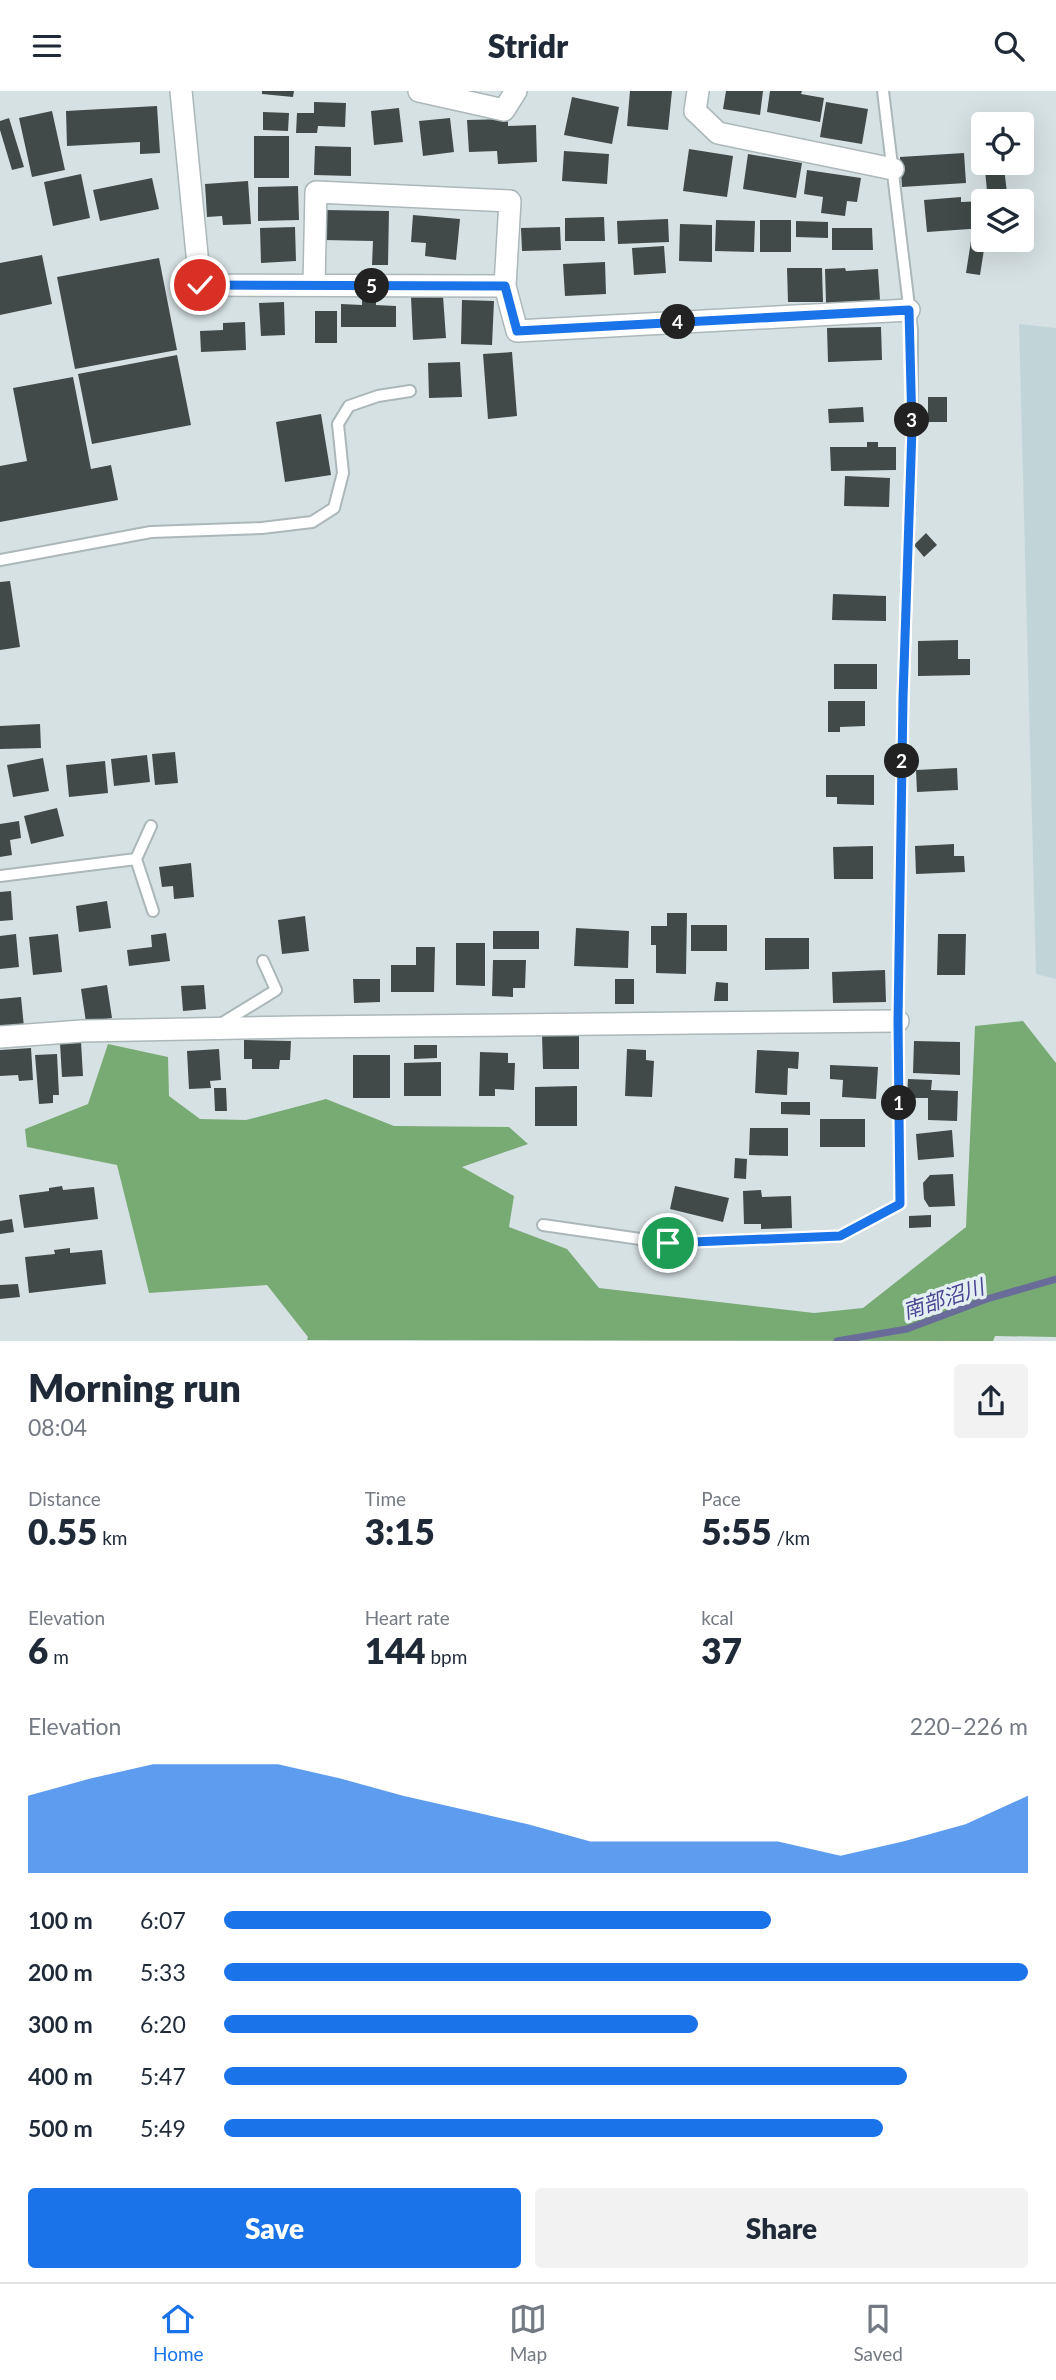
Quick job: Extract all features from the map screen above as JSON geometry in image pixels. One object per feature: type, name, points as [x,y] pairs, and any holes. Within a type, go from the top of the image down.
[{"type":"street","points":[[181,91],[200,285],[505,286]]},
{"type":"street","points":[[419,91],[504,110],[516,91]]},
{"type":"street","points":[[698,91],[695,111],[718,133],[893,169]]},
{"type":"street","points":[[314,285],[316,192],[510,201],[505,286],[517,331],[909,310]]},
{"type":"street","points":[[0,1037],[82,1031],[298,1027],[898,1021]]},
{"type":"lane","points":[[543,1225],[668,1243],[840,1236],[900,1204],[898,1021],[903,698],[912,428],[909,310],[883,91]]},
{"type":"lane","points":[[0,560],[152,532],[262,528],[312,522],[334,508],[343,474],[338,424],[349,406],[378,396],[410,391]]},
{"type":"lane","points":[[151,826],[136,859],[153,911]]},
{"type":"lane","points":[[0,876],[136,859]]},
{"type":"lane","points":[[211,1030],[276,990],[263,961]]},
{"type":"shaded area","points":[[1019,324],[1056,328],[1056,979],[1036,974]]},
{"type":"green space","points":[[1023,1021],[1056,1063],[1056,1337],[995,1336],[993,1341],[307,1340],[308,1337],[267,1285],[149,1293],[117,1165],[27,1147],[25,1129],[88,1104],[108,1044],[168,1057],[169,1096],[200,1119],[246,1120],[326,1099],[394,1126],[509,1127],[528,1144],[462,1167],[514,1196],[509,1227],[567,1249],[599,1288],[814,1313],[863,1308],[966,1227],[975,1026]]},
{"type":"building","points":[[262,91],[294,91],[293,97],[262,94]]},
{"type":"building","points":[[630,91],[672,91],[668,130],[627,126]]},
{"type":"building","points":[[726,91],[763,91],[760,115],[723,109]]},
{"type":"building","points":[[770,91],[802,91],[801,94],[824,98],[820,122],[767,112]]},
{"type":"building","points":[[572,97],[619,107],[612,144],[564,135]]},
{"type":"building","points":[[314,102],[346,103],[345,127],[318,126],[317,133],[296,133],[297,113],[314,113]]},
{"type":"building","points":[[826,102],[868,109],[862,144],[820,137]]},
{"type":"building","points":[[157,106],[160,153],[140,154],[140,142],[67,146],[66,111]]},
{"type":"building","points":[[399,108],[403,142],[374,145],[371,111]]},
{"type":"building","points":[[52,111],[65,170],[32,177],[19,118]]},
{"type":"building","points":[[263,112],[289,113],[288,131],[263,130]]},
{"type":"building","points":[[9,118],[24,167],[12,170],[0,130],[0,121]]},
{"type":"building","points":[[450,118],[454,152],[423,156],[419,121]]},
{"type":"building","points":[[508,119],[508,126],[536,125],[537,162],[498,164],[497,151],[469,152],[467,120]]},
{"type":"building","points":[[254,136],[289,136],[289,178],[254,178]]},
{"type":"building","points":[[315,146],[351,147],[351,176],[314,175]]},
{"type":"building","points":[[689,149],[733,156],[727,197],[683,191]]},
{"type":"building","points":[[564,151],[609,154],[607,184],[562,181]]},
{"type":"building","points":[[964,153],[966,183],[902,187],[900,157]]},
{"type":"building","points":[[748,154],[802,163],[796,198],[743,189]]},
{"type":"building","points":[[807,170],[861,178],[857,202],[847,201],[845,216],[821,213],[823,197],[804,194]]},
{"type":"building","points":[[81,174],[90,218],[53,226],[44,182]]},
{"type":"building","points":[[985,175],[1005,175],[1007,189],[987,189]]},
{"type":"building","points":[[152,178],[159,209],[100,221],[93,190]]},
{"type":"building","points":[[248,181],[251,224],[223,225],[222,216],[207,217],[205,184]]},
{"type":"building","points":[[298,186],[299,220],[258,221],[258,187]]},
{"type":"building","points":[[961,197],[961,202],[971,202],[971,229],[927,232],[924,200]]},
{"type":"building","points":[[324,210],[389,211],[388,265],[372,265],[373,241],[323,240]]},
{"type":"building","points":[[413,215],[460,219],[456,260],[425,256],[426,243],[411,242]]},
{"type":"building","points":[[604,217],[605,241],[565,241],[565,218]]},
{"type":"building","points":[[668,219],[669,242],[618,244],[617,221]]},
{"type":"building","points":[[716,220],[755,221],[754,252],[715,251]]},
{"type":"building","points":[[760,220],[791,220],[791,252],[760,252]]},
{"type":"building","points":[[796,221],[828,222],[828,238],[796,237]]},
{"type":"building","points":[[680,224],[712,225],[712,262],[679,261]]},
{"type":"building","points":[[295,227],[296,261],[261,263],[260,228]]},
{"type":"building","points":[[560,227],[561,250],[522,251],[521,228]]},
{"type":"building","points":[[832,228],[872,228],[873,250],[832,250]]},
{"type":"building","points":[[971,241],[971,252],[984,252],[980,275],[966,273]]},
{"type":"building","points":[[664,246],[666,273],[634,275],[632,248]]},
{"type":"building","points":[[42,255],[52,304],[0,315],[0,263]]},
{"type":"building","points":[[159,258],[177,350],[75,369],[57,277]]},
{"type":"building","points":[[605,262],[606,294],[565,296],[563,264]]},
{"type":"building","points":[[787,268],[822,268],[823,302],[788,302]]},
{"type":"building","points":[[845,268],[846,271],[878,269],[880,300],[826,303],[825,269]]},
{"type":"building","points":[[443,296],[446,338],[413,340],[411,297]]},
{"type":"building","points":[[362,300],[376,300],[376,305],[396,306],[396,327],[341,327],[341,304],[362,305]]},
{"type":"building","points":[[462,300],[494,301],[492,345],[461,344]]},
{"type":"building","points":[[284,302],[285,335],[261,336],[259,303]]},
{"type":"building","points":[[315,311],[337,311],[337,343],[315,343]]},
{"type":"building","points":[[245,322],[246,350],[201,352],[200,331],[223,330],[223,323]]},
{"type":"building","points":[[881,327],[882,360],[828,362],[827,328]]},
{"type":"building","points":[[512,352],[517,416],[488,419],[483,354]]},
{"type":"building","points":[[177,355],[191,425],[92,444],[78,374]]},
{"type":"building","points":[[460,362],[462,397],[429,398],[428,363]]},
{"type":"building","points":[[73,377],[91,469],[111,465],[118,500],[0,522],[0,466],[27,461],[13,388]]},
{"type":"building","points":[[928,397],[947,397],[947,422],[928,422]]},
{"type":"building","points":[[863,407],[864,422],[829,423],[828,409]]},
{"type":"building","points":[[321,414],[331,475],[285,482],[276,422]]},
{"type":"building","points":[[867,442],[878,442],[878,447],[896,447],[896,470],[831,471],[830,447],[867,447]]},
{"type":"building","points":[[845,476],[890,478],[889,507],[844,506]]},
{"type":"building","points":[[926,533],[937,545],[924,557],[914,545]]},
{"type":"building","points":[[10,581],[20,647],[0,650],[0,582]]},
{"type":"building","points":[[833,594],[886,596],[886,621],[832,620]]},
{"type":"building","points":[[958,640],[958,659],[970,659],[970,675],[918,676],[918,641]]},
{"type":"building","points":[[834,664],[877,664],[877,689],[834,689]]},
{"type":"building","points":[[828,701],[865,701],[865,726],[840,727],[840,732],[828,732]]},
{"type":"building","points":[[40,724],[41,748],[0,749],[0,726]]},
{"type":"building","points":[[175,752],[178,783],[155,785],[152,754]]},
{"type":"building","points":[[147,755],[150,782],[114,786],[111,759]]},
{"type":"building","points":[[43,758],[49,791],[13,797],[7,765]]},
{"type":"building","points":[[105,761],[108,793],[69,797],[66,765]]},
{"type":"building","points":[[957,768],[958,790],[917,792],[916,770]]},
{"type":"building","points":[[826,775],[874,775],[874,805],[837,804],[837,797],[826,797]]},
{"type":"building","points":[[57,808],[64,836],[31,844],[24,816]]},
{"type":"building","points":[[19,821],[21,838],[10,840],[12,855],[0,857],[0,824]]},
{"type":"building","points":[[954,844],[954,856],[964,856],[965,872],[916,874],[915,846]]},
{"type":"building","points":[[873,846],[873,879],[834,879],[833,847]]},
{"type":"building","points":[[191,863],[194,897],[174,899],[173,886],[162,887],[159,867]]},
{"type":"building","points":[[11,891],[13,920],[0,921],[0,892]]},
{"type":"building","points":[[107,901],[111,928],[79,932],[76,906]]},
{"type":"building","points":[[667,913],[687,913],[686,974],[656,973],[656,945],[651,945],[651,926],[667,926]]},
{"type":"building","points":[[305,916],[309,951],[282,954],[278,920]]},
{"type":"building","points":[[691,925],[727,925],[727,951],[691,951]]},
{"type":"building","points":[[576,928],[629,931],[628,968],[574,966]]},
{"type":"building","points":[[493,931],[539,931],[539,949],[493,949]]},
{"type":"building","points":[[166,933],[170,961],[129,966],[127,950],[152,947],[151,935]]},
{"type":"building","points":[[16,934],[19,967],[0,969],[0,936]]},
{"type":"building","points":[[58,934],[62,972],[33,975],[29,937]]},
{"type":"building","points":[[938,934],[966,934],[965,975],[937,975]]},
{"type":"building","points":[[765,938],[809,938],[809,969],[765,970]]},
{"type":"building","points":[[456,943],[485,943],[485,986],[456,985]]},
{"type":"building","points":[[416,947],[435,947],[434,992],[391,992],[391,965],[416,965]]},
{"type":"building","points":[[493,960],[526,960],[525,988],[513,988],[513,997],[492,996]]},
{"type":"building","points":[[885,970],[886,1002],[833,1003],[832,972]]},
{"type":"building","points":[[353,979],[380,979],[380,1002],[354,1003]]},
{"type":"building","points":[[615,979],[634,979],[634,1004],[615,1004]]},
{"type":"building","points":[[716,982],[728,983],[728,1001],[714,1001]]},
{"type":"building","points":[[107,985],[112,1018],[86,1022],[81,989]]},
{"type":"building","points":[[204,985],[206,1009],[183,1011],[181,986]]},
{"type":"building","points":[[21,997],[24,1027],[0,1029],[0,999]]},
{"type":"building","points":[[542,1034],[579,1034],[579,1069],[543,1069]]},
{"type":"building","points":[[244,1040],[291,1041],[290,1060],[280,1060],[279,1069],[252,1069],[252,1059],[244,1059]]},
{"type":"building","points":[[914,1041],[960,1042],[960,1075],[913,1073]]},
{"type":"building","points":[[81,1042],[83,1076],[62,1077],[60,1043]]},
{"type":"building","points":[[414,1045],[437,1045],[437,1058],[414,1059]]},
{"type":"building","points":[[31,1048],[33,1080],[19,1081],[18,1075],[0,1076],[0,1050]]},
{"type":"building","points":[[219,1049],[221,1080],[210,1081],[211,1088],[189,1089],[187,1051]]},
{"type":"building","points":[[627,1049],[646,1050],[646,1060],[654,1061],[652,1097],[625,1096]]},
{"type":"building","points":[[757,1050],[799,1052],[798,1069],[788,1068],[787,1095],[755,1093]]},
{"type":"building","points":[[480,1052],[508,1053],[508,1063],[515,1063],[514,1090],[495,1089],[495,1096],[479,1096]]},
{"type":"building","points":[[57,1054],[59,1095],[53,1095],[53,1103],[39,1104],[35,1055]]},
{"type":"building","points":[[353,1055],[390,1055],[390,1098],[353,1098]]},
{"type":"building","points":[[441,1062],[441,1096],[404,1096],[404,1063]]},
{"type":"building","points":[[830,1065],[878,1067],[876,1099],[842,1097],[843,1080],[830,1079]]},
{"type":"building","points":[[908,1079],[932,1080],[931,1090],[958,1091],[957,1121],[928,1120],[928,1098],[907,1098]]},
{"type":"building","points":[[577,1086],[577,1126],[535,1126],[535,1087]]},
{"type":"building","points":[[214,1088],[226,1088],[227,1111],[215,1111]]},
{"type":"building","points":[[781,1102],[810,1102],[810,1115],[781,1114]]},
{"type":"building","points":[[820,1119],[865,1119],[865,1147],[820,1147]]},
{"type":"building","points":[[750,1128],[788,1128],[788,1156],[749,1155]]},
{"type":"building","points":[[952,1130],[954,1157],[918,1160],[916,1134]]},
{"type":"building","points":[[735,1158],[747,1159],[746,1179],[734,1178]]},
{"type":"building","points":[[953,1174],[955,1206],[929,1207],[924,1199],[923,1183],[930,1175]]},
{"type":"building","points":[[62,1186],[63,1190],[94,1187],[98,1219],[24,1228],[19,1195],[49,1191],[49,1188]]},
{"type":"building","points":[[675,1186],[729,1198],[723,1222],[670,1209]]},
{"type":"building","points":[[761,1190],[762,1197],[791,1196],[792,1228],[761,1229],[761,1224],[744,1224],[743,1191]]},
{"type":"building","points":[[931,1215],[931,1227],[909,1228],[909,1216]]},
{"type":"building","points":[[12,1219],[14,1232],[0,1234],[0,1221]]},
{"type":"building","points":[[70,1248],[70,1253],[102,1250],[106,1284],[29,1293],[25,1257],[55,1254],[54,1250]]},
{"type":"building","points":[[18,1284],[20,1297],[0,1299],[0,1285]]},
{"type":"waterway","name":"南部沼川","points":[[837,1341],[907,1329],[987,1299],[1056,1279]]},
{"type":"route","points":[[200,285],[505,286],[517,331],[909,310],[912,331],[912,428],[903,698],[898,1021],[900,1204],[840,1236],[668,1243]]}]
